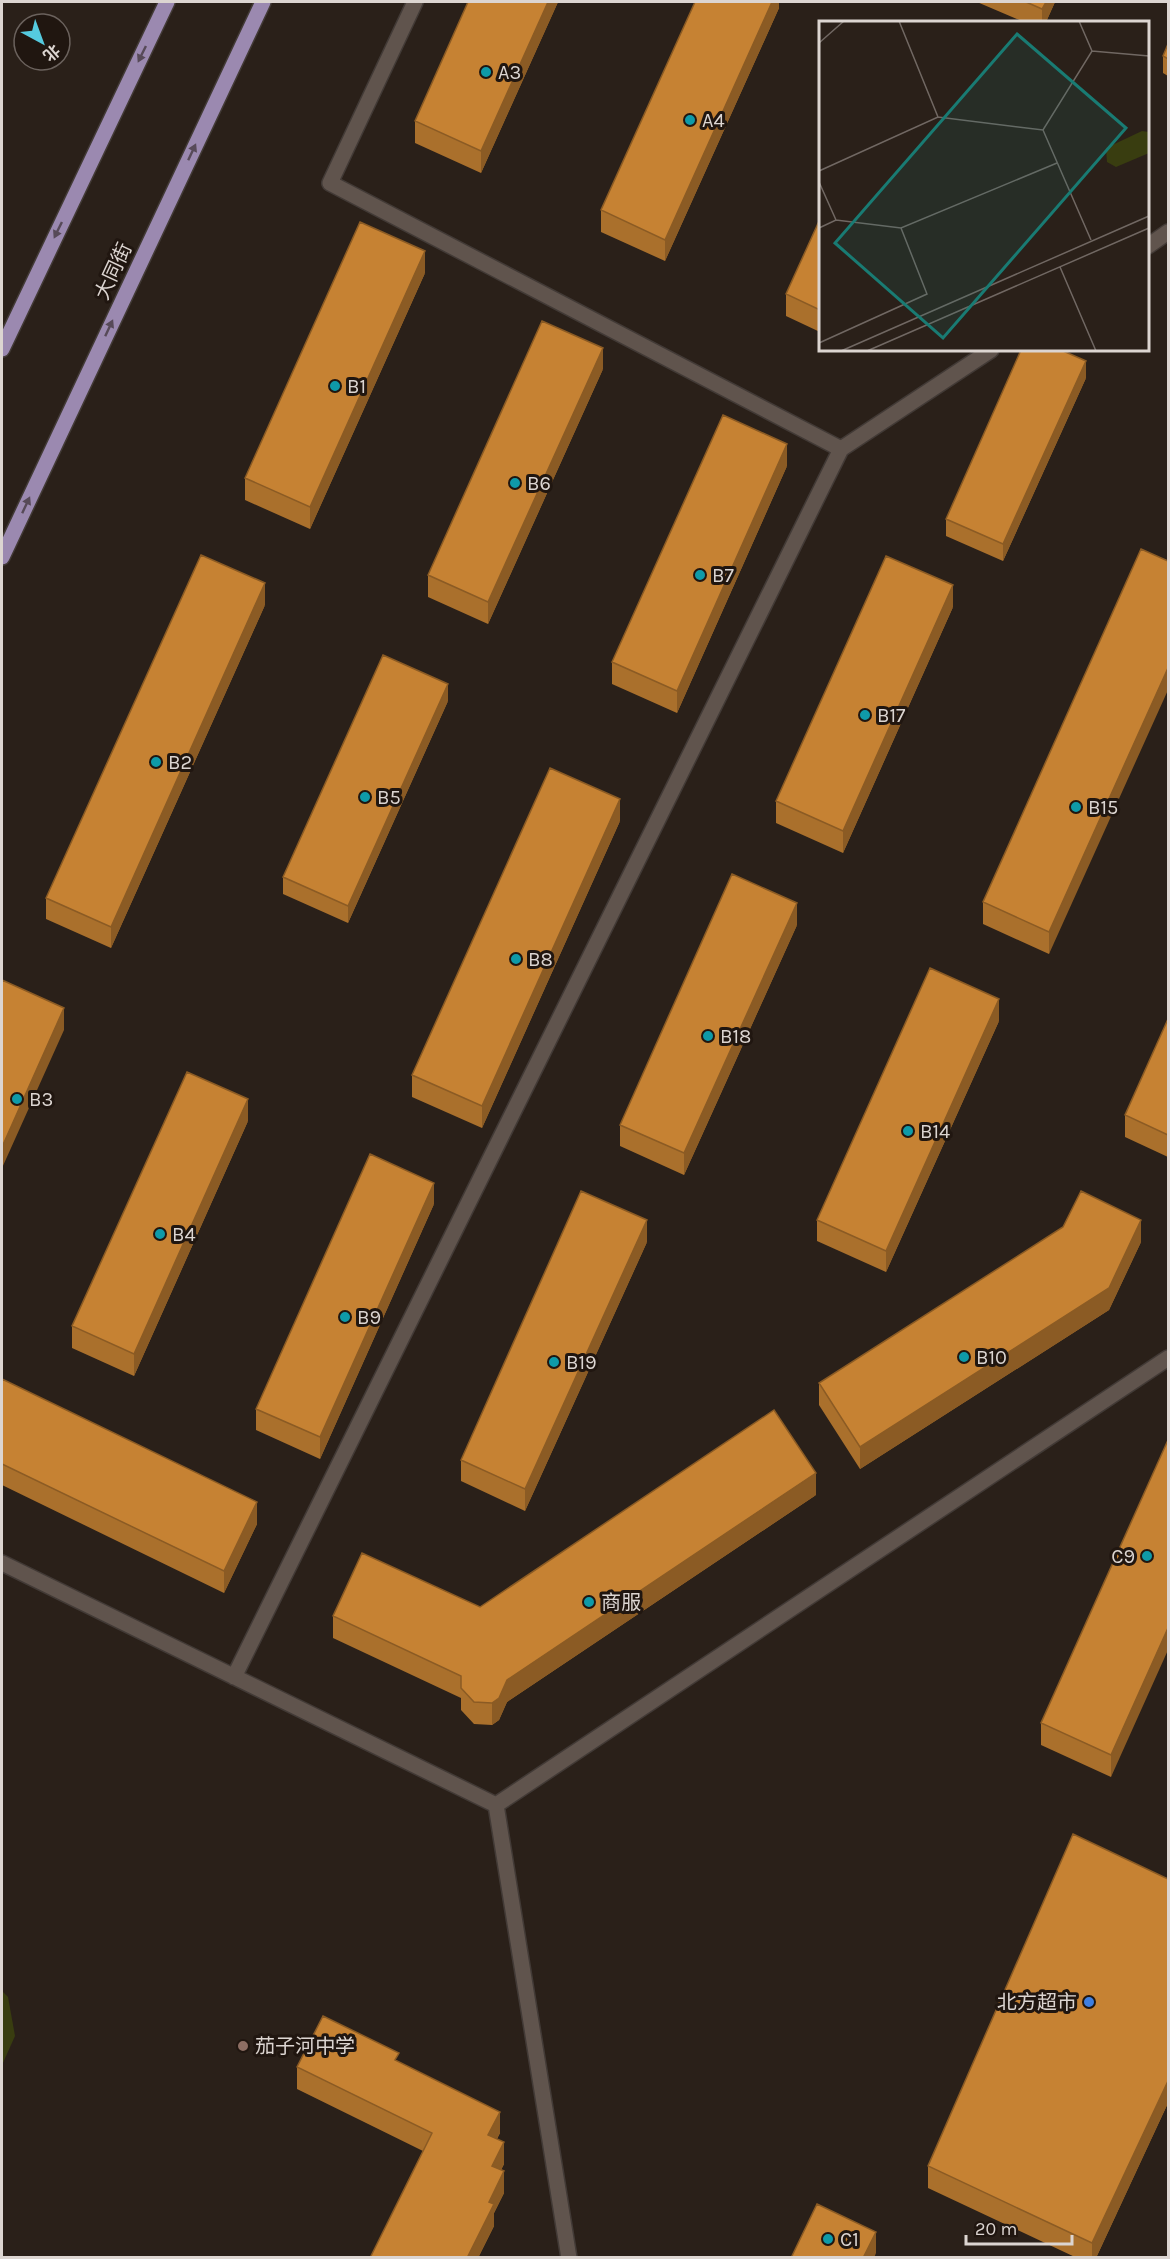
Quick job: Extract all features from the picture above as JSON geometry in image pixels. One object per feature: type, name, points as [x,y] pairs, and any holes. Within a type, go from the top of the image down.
[{"type":"main road","points":[[2,349],[167,2]]},
{"type":"main road","name":"大同街","points":[[2,558],[263,2]]},
{"type":"street","points":[[415,2],[330,183],[841,449]]},
{"type":"street","points":[[1149,245],[1168,232]]},
{"type":"street","points":[[234,1677],[841,449],[989,351]]},
{"type":"street","points":[[496,1805],[1168,1358]]},
{"type":"street","points":[[2,1563],[496,1805]]},
{"type":"street","points":[[496,1805],[569,2258]]},
{"type":"green space","points":[[2,1991],[8,1997],[15,2036],[2,2065]]},
{"type":"building","name":"A3","points":[[468,2],[548,2],[481,151],[415,121]]},
{"type":"building","name":"A4","points":[[695,2],[772,2],[665,240],[601,210]]},
{"type":"building","points":[[1026,2],[1046,2],[1042,9]]},
{"type":"building","points":[[1168,44],[1168,59],[1163,56]]},
{"type":"building","points":[[819,221],[819,310],[786,294]]},
{"type":"building","name":"B1","points":[[360,222],[425,251],[310,507],[245,478]]},
{"type":"building","name":"B6","points":[[542,321],[603,348],[488,602],[428,575]]},
{"type":"building","points":[[1021,351],[1063,351],[1086,361],[1003,544],[946,519]]},
{"type":"building","name":"B7","points":[[723,415],[787,444],[677,691],[612,662]]},
{"type":"building","name":"B15","points":[[1141,549],[1168,561],[1168,668],[1049,932],[983,902]]},
{"type":"building","name":"B2","points":[[201,555],[265,583],[111,927],[46,898]]},
{"type":"building","name":"B17","points":[[886,556],[953,585],[843,831],[776,801]]},
{"type":"building","name":"B5","points":[[383,655],[448,684],[348,906],[283,877]]},
{"type":"building","name":"B8","points":[[550,768],[620,799],[482,1106],[412,1075]]},
{"type":"building","name":"B18","points":[[732,874],[797,903],[684,1153],[620,1125]]},
{"type":"building","name":"B14","points":[[930,968],[999,999],[886,1251],[817,1220]]},
{"type":"building","name":"B3","points":[[2,980],[64,1008],[2,1147]]},
{"type":"building","points":[[1168,1019],[1168,1135],[1125,1115]]},
{"type":"building","name":"B4","points":[[187,1072],[248,1099],[134,1354],[72,1326]]},
{"type":"building","name":"B9","points":[[370,1154],[434,1183],[320,1437],[256,1409]]},
{"type":"building","name":"B19","points":[[581,1191],[647,1220],[525,1489],[461,1460]]},
{"type":"building","name":"B10","points":[[1081,1191],[1141,1220],[1109,1288],[860,1447],[819,1383],[1063,1227]]},
{"type":"building","points":[[2,1379],[257,1502],[224,1571],[2,1464]]},
{"type":"building","name":"商服","points":[[774,1410],[816,1473],[507,1680],[499,1698],[492,1703],[474,1702],[461,1688],[461,1676],[333,1616],[362,1553],[480,1607]]},
{"type":"building","name":"C9","points":[[1168,1440],[1168,1628],[1111,1755],[1041,1723]]},
{"type":"building","name":"北方超市","points":[[1073,1834],[1168,1879],[1168,2081],[1092,2243],[928,2166]]},
{"type":"building","points":[[323,2016],[399,2053],[395,2060],[500,2112],[488,2135],[504,2142],[492,2166],[504,2171],[489,2202],[494,2204],[467,2258],[370,2258],[432,2133],[297,2067]]},
{"type":"building","points":[[817,2204],[876,2232],[863,2258],[791,2258]]},
{"type":"place","name":"A3","points":[[486,72]]},
{"type":"place","name":"A4","points":[[690,120]]},
{"type":"place","name":"B1","points":[[335,386]]},
{"type":"place","name":"B6","points":[[515,483]]},
{"type":"place","name":"B7","points":[[700,575]]},
{"type":"place","name":"B17","points":[[865,715]]},
{"type":"place","name":"B2","points":[[156,762]]},
{"type":"place","name":"B5","points":[[365,797]]},
{"type":"place","name":"B15","points":[[1076,807]]},
{"type":"place","name":"B8","points":[[516,959]]},
{"type":"place","name":"B18","points":[[708,1036]]},
{"type":"place","name":"B3","points":[[17,1099]]},
{"type":"place","name":"B14","points":[[908,1131]]},
{"type":"place","name":"B4","points":[[160,1234]]},
{"type":"place","name":"B9","points":[[345,1317]]},
{"type":"place","name":"B10","points":[[964,1357]]},
{"type":"place","name":"B19","points":[[554,1362]]},
{"type":"place","name":"C9","points":[[1147,1556]]},
{"type":"place","name":"商服","points":[[589,1602]]},
{"type":"place","name":"北方超市","points":[[1089,2002]]},
{"type":"place","name":"茄子河中学","points":[[243,2046]]},
{"type":"place","name":"C1","points":[[828,2239]]}]
